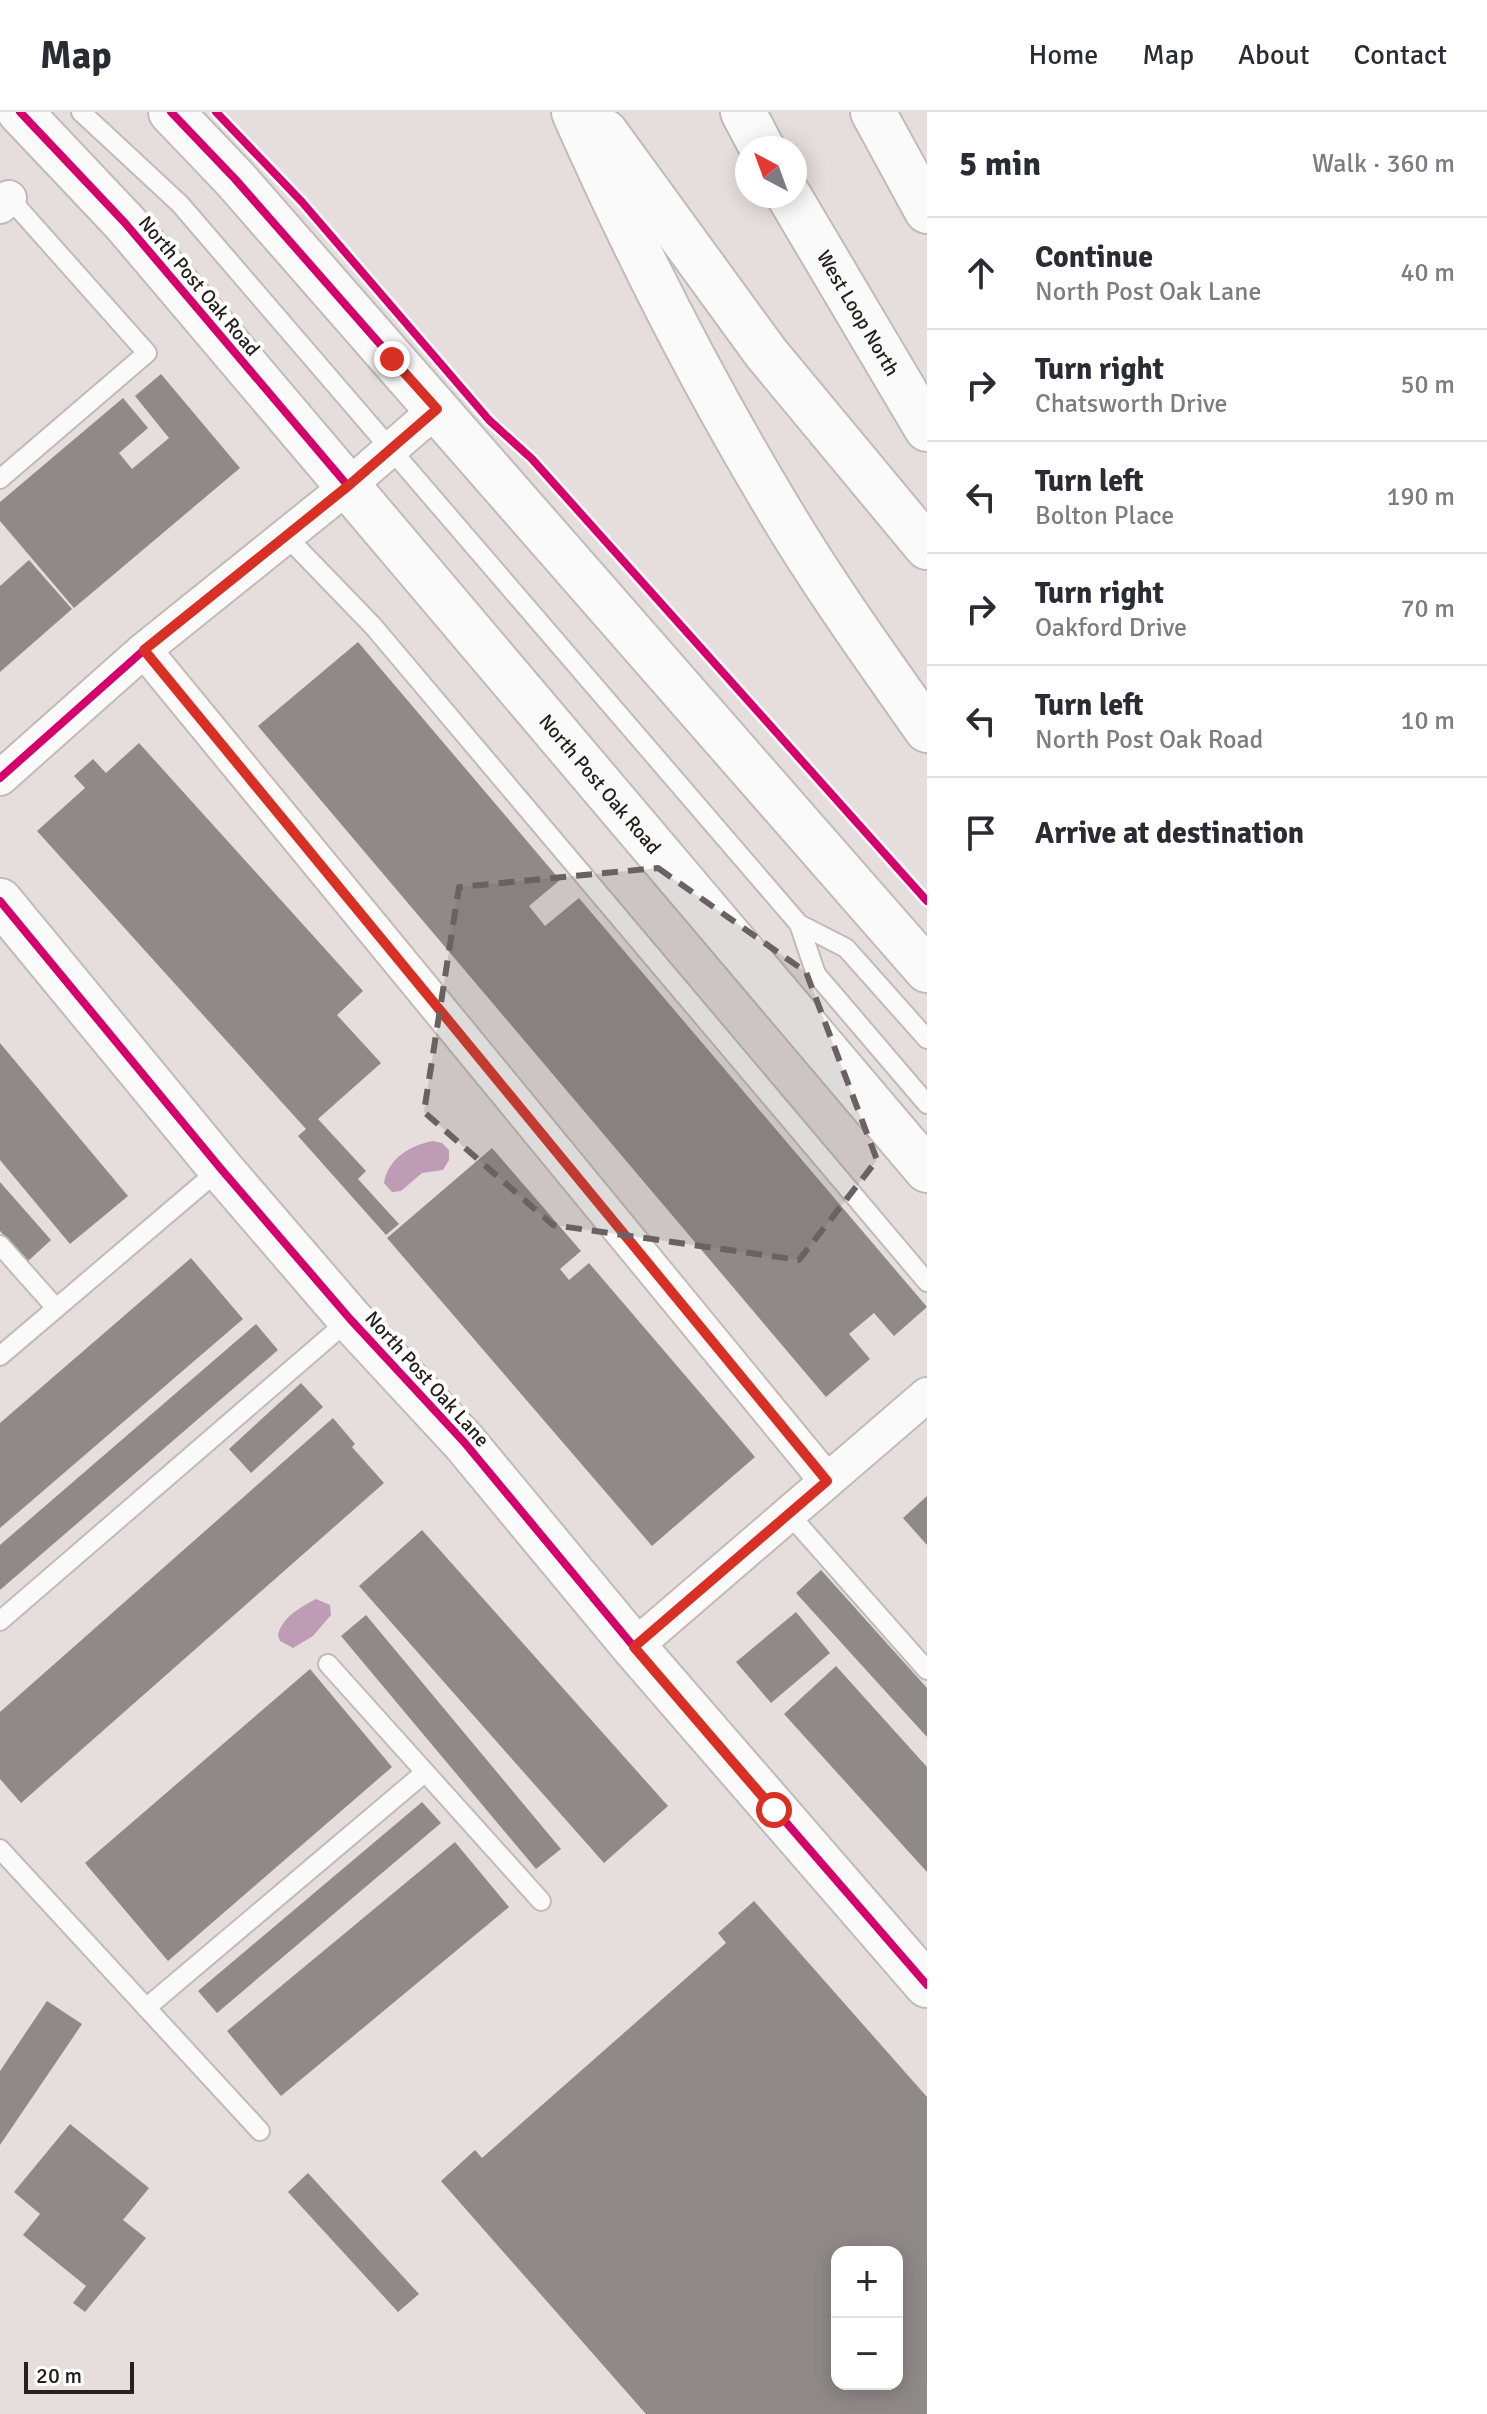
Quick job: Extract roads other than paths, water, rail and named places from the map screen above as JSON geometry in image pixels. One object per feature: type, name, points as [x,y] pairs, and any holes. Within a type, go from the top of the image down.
[{"type":"main road","name":"North Post Oak Road","points":[[20,112],[125,223],[927,1170]]},
{"type":"main road","points":[[171,112],[235,179],[675,686],[927,970]]},
{"type":"main road","points":[[574,112],[673,322],[727,421],[839,604],[927,730]]},
{"type":"main road","points":[[592,112],[766,353],[918,537]]},
{"type":"main road","points":[[743,112],[756,136]]},
{"type":"main road","points":[[873,112],[927,211]]},
{"type":"main road","name":"West Loop North","points":[[796,208],[927,429]]},
{"type":"main road","name":"North Post Oak Lane","points":[[0,901],[221,1169],[350,1319],[464,1442],[634,1647],[927,1985]]},
{"type":"street","points":[[0,778],[144,650],[348,486],[437,409]]},
{"type":"street","points":[[144,650],[827,1481]]},
{"type":"street","points":[[634,1647],[927,1395]]},
{"type":"lane","points":[[81,112],[180,204],[799,924],[816,974],[927,1104]]},
{"type":"lane","points":[[0,479],[147,353],[3,197]]},
{"type":"lane","points":[[286,536],[373,626],[927,1282]]},
{"type":"lane","points":[[799,924],[846,948],[927,1039]]},
{"type":"lane","points":[[0,1356],[221,1169]]},
{"type":"lane","points":[[0,1245],[56,1308]]},
{"type":"lane","points":[[0,1621],[350,1319]]},
{"type":"lane","points":[[789,1514],[927,1670]]},
{"type":"lane","points":[[328,1664],[423,1774],[541,1901]]},
{"type":"lane","points":[[146,2008],[423,1774]]},
{"type":"lane","points":[[0,1849],[260,2131]]}]
